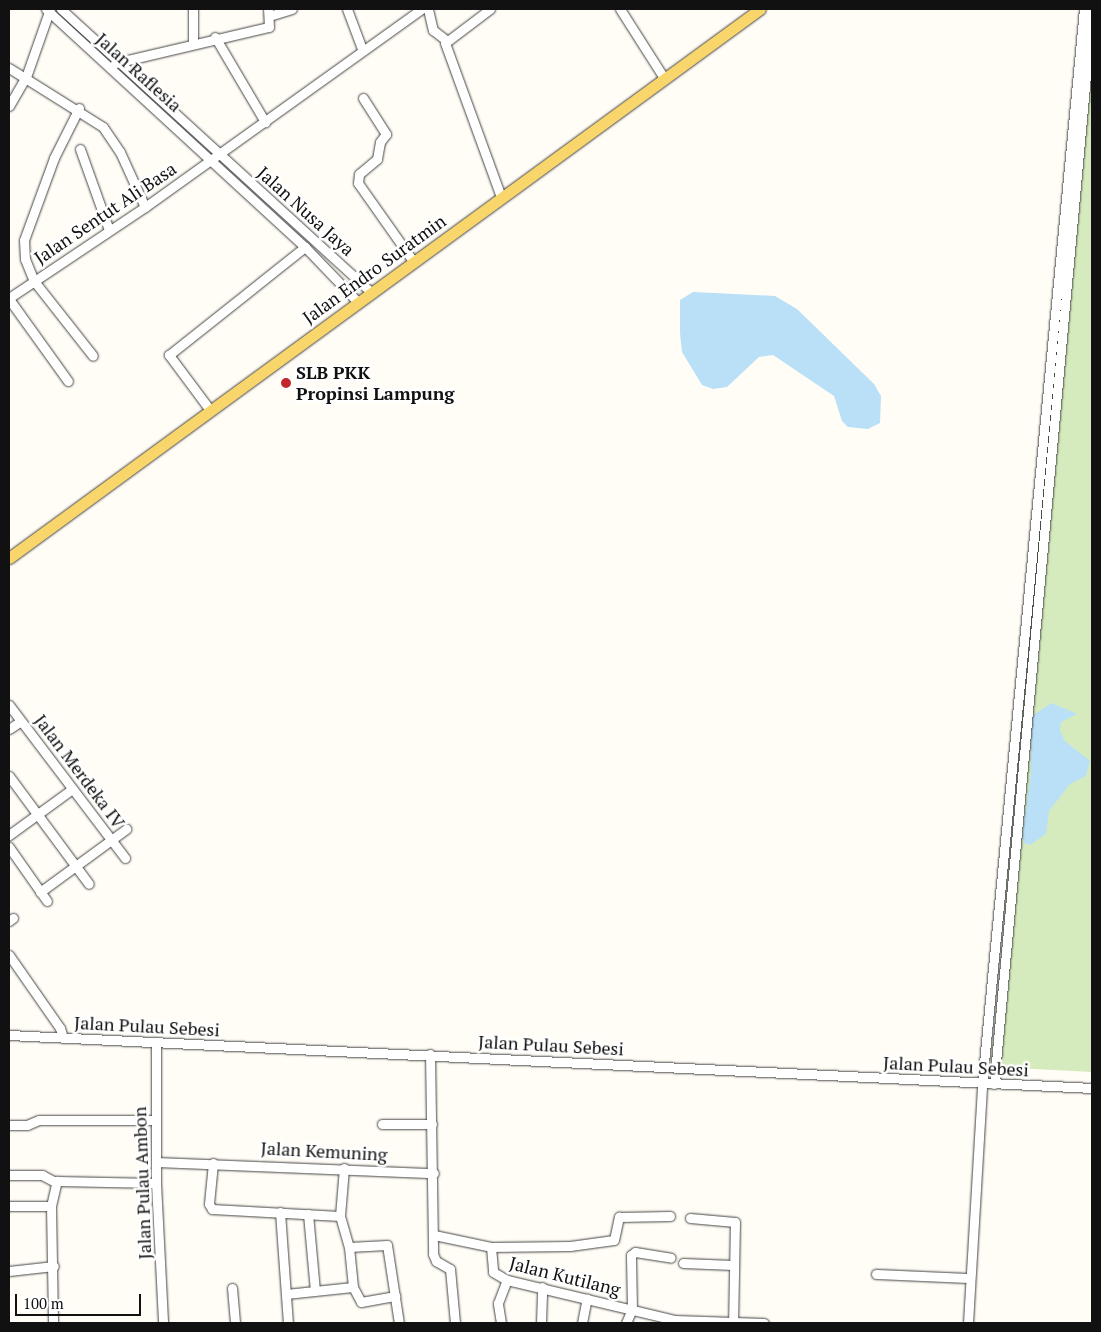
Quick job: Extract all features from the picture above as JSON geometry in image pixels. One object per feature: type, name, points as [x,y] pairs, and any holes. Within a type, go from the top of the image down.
[{"type":"main road","name":"Jalan Endro Suratmin","points":[[9,558],[760,9]]},
{"type":"street","name":"Jalan Raflesia","points":[[62,9],[210,161]]},
{"type":"street","points":[[193,9],[193,43]]},
{"type":"street","points":[[114,64],[215,37],[269,27],[269,13],[292,9]]},
{"type":"street","points":[[347,9],[362,49]]},
{"type":"street","name":"Jalan Sentut Ali Basa","points":[[9,299],[145,207],[265,122],[362,49],[422,9]]},
{"type":"street","points":[[428,9],[433,30],[446,40],[501,197]]},
{"type":"street","points":[[446,40],[490,9]]},
{"type":"street","points":[[620,9],[664,78]]},
{"type":"street","points":[[968,1323],[969,1278],[982,1084],[1084,9]]},
{"type":"street","points":[[994,1084],[1092,9]]},
{"type":"street","name":"Jalan Raflesia","points":[[48,10],[218,154]]},
{"type":"street","points":[[9,106],[26,77],[48,10]]},
{"type":"street","points":[[215,37],[265,122]]},
{"type":"street","points":[[9,68],[79,108],[111,137],[145,207]]},
{"type":"street","points":[[363,98],[386,134],[380,142],[377,159],[359,174],[358,183],[413,261]]},
{"type":"street","points":[[79,108],[54,158],[24,240],[26,259],[34,281],[93,356]]},
{"type":"street","points":[[80,149],[109,230]]},
{"type":"street","name":"Jalan Nusa Jaya","points":[[218,154],[371,292]]},
{"type":"street","name":"Jalan Nusa Jaya","points":[[210,161],[305,247],[358,302]]},
{"type":"street","points":[[210,410],[169,356],[305,247]]},
{"type":"street","points":[[9,299],[68,381]]},
{"type":"street","name":"Jalan Merdeka IV","points":[[9,704],[125,858]]},
{"type":"street","points":[[9,730],[21,721]]},
{"type":"street","points":[[9,776],[89,884]]},
{"type":"street","points":[[9,836],[72,789]]},
{"type":"street","points":[[40,892],[126,829]]},
{"type":"street","points":[[9,847],[48,901]]},
{"type":"street","points":[[9,955],[60,1028],[63,1038]]},
{"type":"street","name":"Jalan Pulau Sebesi","points":[[9,1035],[430,1054],[982,1084],[1092,1088]]},
{"type":"street","name":"Jalan Pulau Ambon","points":[[156,1043],[156,1183],[163,1323]]},
{"type":"street","points":[[430,1054],[434,1173],[434,1259],[450,1271],[455,1323]]},
{"type":"street","points":[[9,1126],[27,1125],[39,1120],[155,1120]]},
{"type":"street","points":[[382,1124],[432,1124]]},
{"type":"street","name":"Jalan Kemuning","points":[[156,1162],[434,1173]]},
{"type":"street","points":[[213,1163],[210,1208],[340,1216]]},
{"type":"street","points":[[344,1168],[340,1216],[349,1246],[353,1286],[362,1302],[395,1296]]},
{"type":"street","points":[[9,1175],[42,1175],[55,1182],[156,1183]]},
{"type":"street","points":[[53,1323],[54,1266],[51,1206],[55,1202],[55,1182]]},
{"type":"street","points":[[9,1206],[51,1206]]},
{"type":"street","points":[[280,1212],[288,1323]]},
{"type":"street","points":[[308,1214],[315,1291]]},
{"type":"street","name":"Jalan Kutilang","points":[[670,1216],[619,1217],[616,1237],[610,1241],[534,1248],[491,1246],[492,1272],[507,1280],[587,1298],[674,1321],[764,1323]]},
{"type":"street","points":[[690,1218],[735,1222],[733,1322]]},
{"type":"street","points":[[434,1235],[491,1246]]},
{"type":"street","points":[[349,1246],[387,1245],[399,1323]]},
{"type":"street","points":[[626,1323],[632,1310],[630,1255],[635,1252],[671,1258]]},
{"type":"street","points":[[683,1264],[733,1265]]},
{"type":"street","points":[[9,1271],[54,1266]]},
{"type":"street","points":[[876,1274],[969,1278]]},
{"type":"street","points":[[500,1323],[498,1303],[507,1280]]},
{"type":"street","points":[[286,1294],[353,1286]]},
{"type":"street","points":[[541,1323],[542,1287]]},
{"type":"street","points":[[232,1288],[236,1323]]},
{"type":"street","points":[[582,1323],[587,1298]]},
{"type":"green space","points":[[1086,9],[1092,9],[1092,1072],[999,1067]]},
{"type":"water","points":[[693,292],[775,296],[797,309],[874,384],[881,396],[880,423],[868,429],[848,427],[842,421],[834,396],[773,355],[759,357],[727,387],[713,389],[702,385],[682,352],[680,333],[680,300]]},
{"type":"water","points":[[1052,703],[1077,714],[1061,722],[1060,731],[1065,741],[1090,761],[1086,776],[1070,784],[1049,811],[1046,834],[1030,845],[1024,843],[1022,836],[1031,773],[1031,725],[1033,715]]},
{"type":"place","name":"SLB PKK Propinsi Lampung","points":[[286,383]]}]
